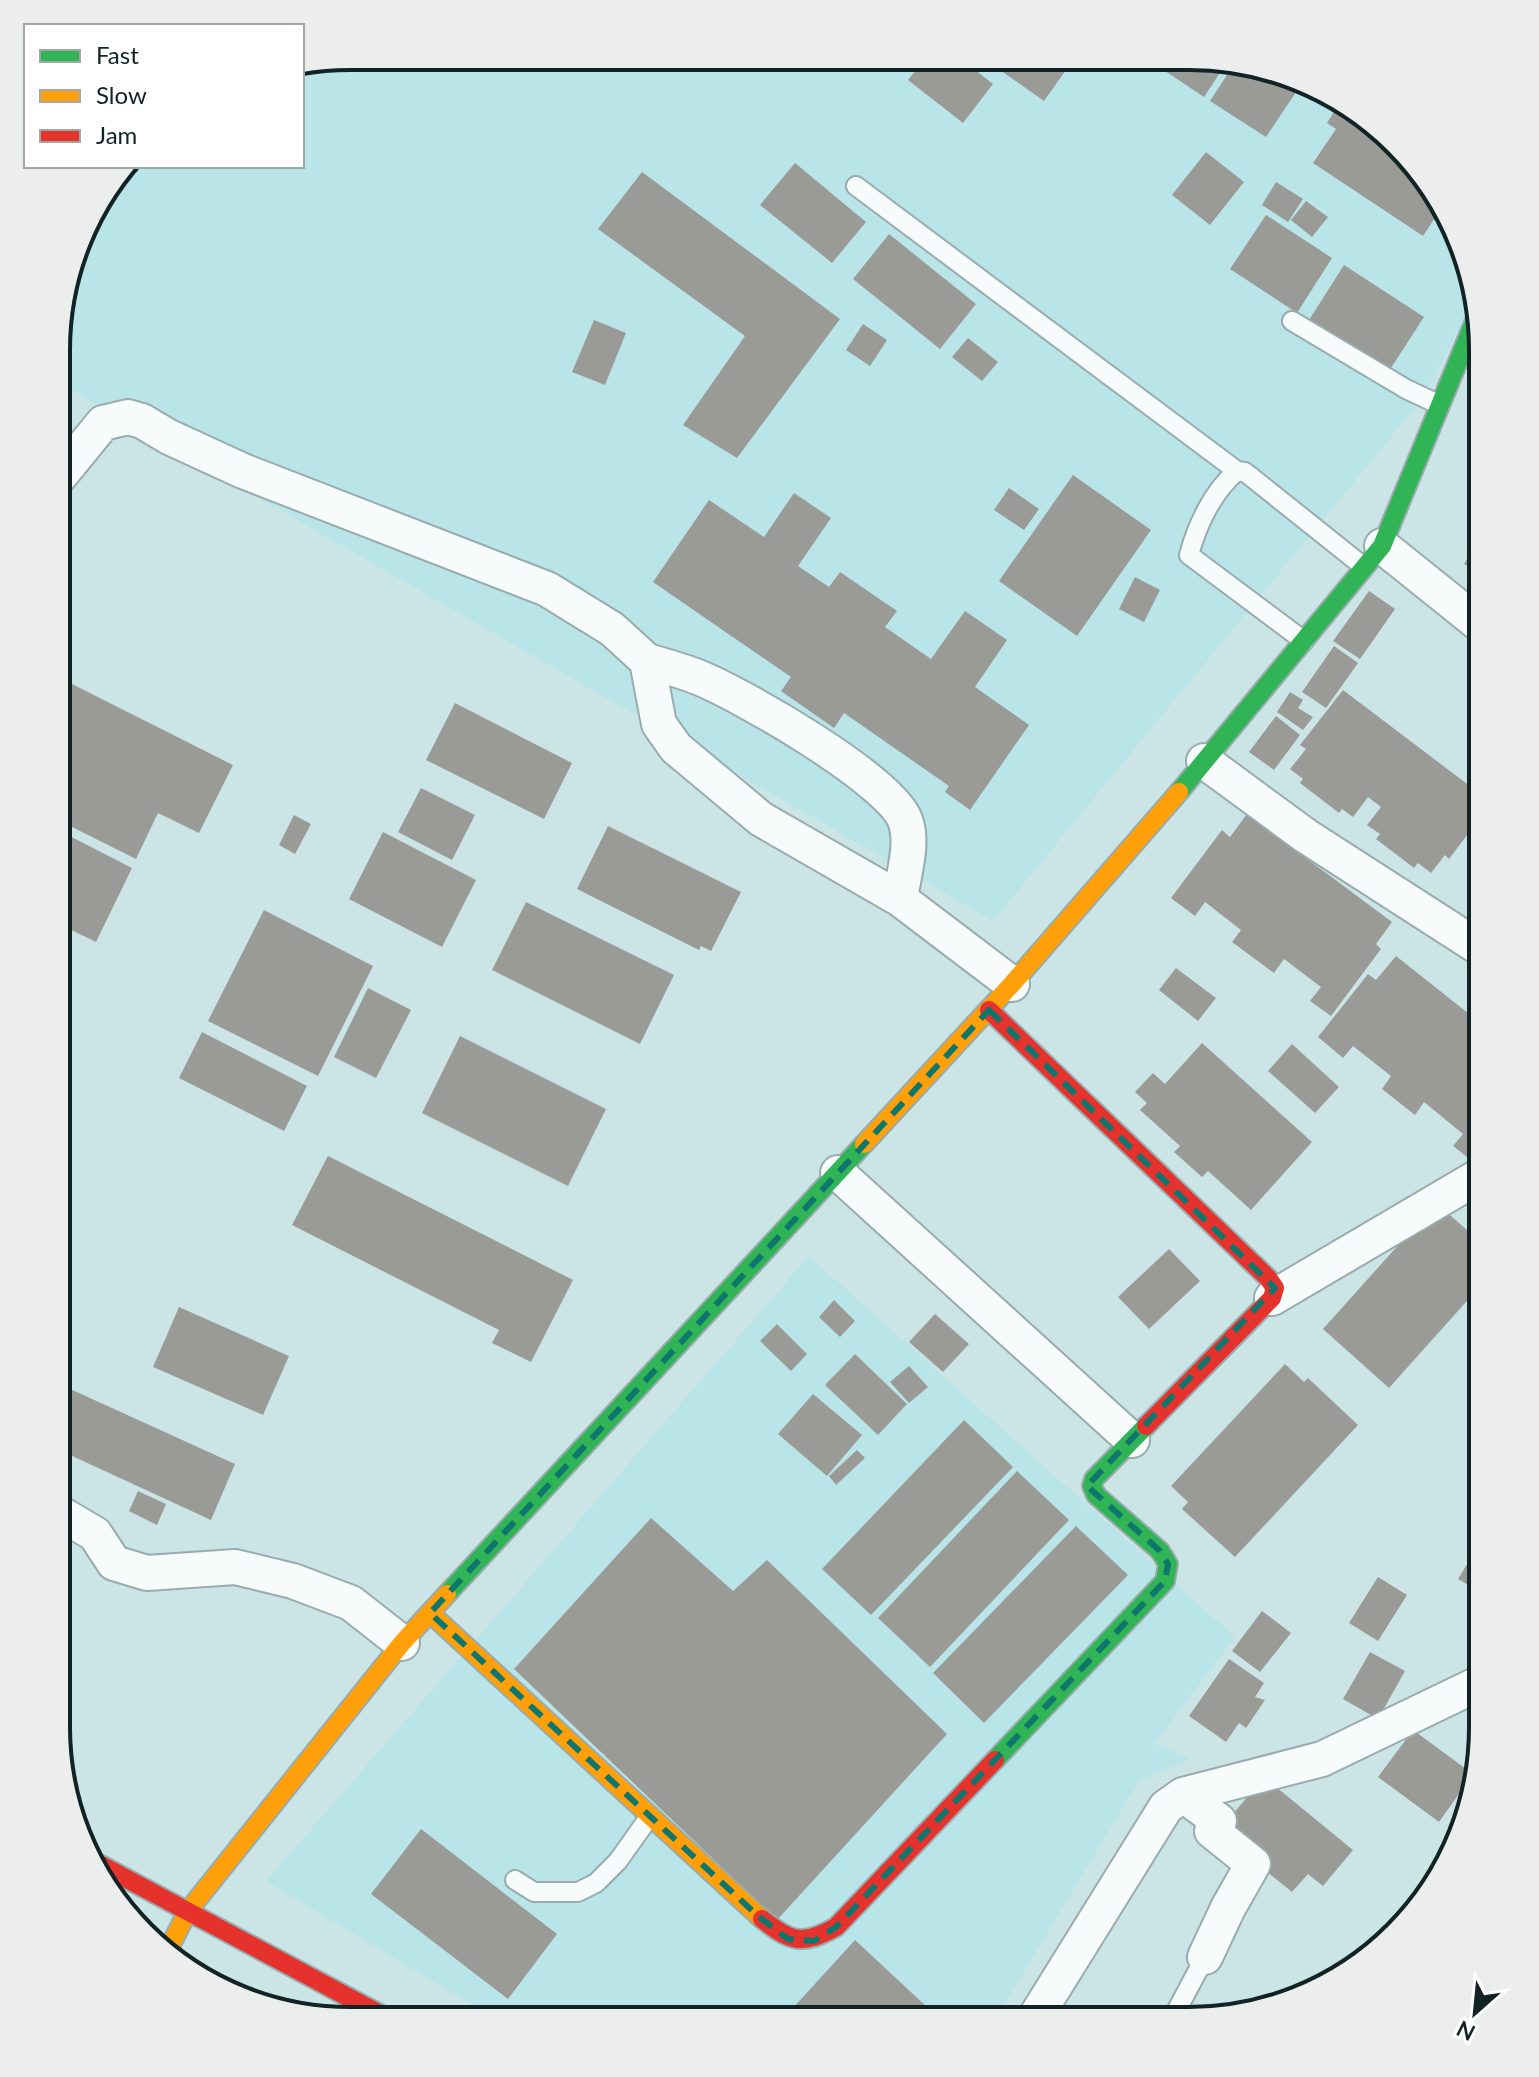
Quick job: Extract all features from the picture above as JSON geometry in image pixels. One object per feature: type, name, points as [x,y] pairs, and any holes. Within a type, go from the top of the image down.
[{"type":"street","points":[[172,1943],[188,1911],[402,1643],[989,1010],[1156,821],[1373,557],[1468,337]]},
{"type":"street","points":[[70,463],[103,423],[128,417],[243,471],[547,589],[612,629],[647,661],[700,677],[750,703],[833,754],[889,795],[905,821],[907,848],[900,899]]},
{"type":"street","points":[[1373,557],[1469,618]]},
{"type":"street","points":[[647,661],[659,724],[676,748],[761,819],[900,899],[1012,984]]},
{"type":"street","points":[[1204,761],[1306,836],[1469,941]]},
{"type":"street","points":[[989,1010],[1268,1278],[1275,1288],[1272,1298]]},
{"type":"street","points":[[838,1173],[1132,1440]]},
{"type":"street","points":[[430,1613],[758,1916],[788,1939],[814,1941],[836,1927],[1165,1581],[1168,1564],[1160,1551],[1096,1495],[1092,1486],[1094,1479],[1272,1298],[1468,1183]]},
{"type":"street","points":[[70,1519],[95,1534],[114,1563],[147,1573],[235,1567],[293,1581],[351,1603],[402,1643]]},
{"type":"street","points":[[1042,2007],[1166,1807],[1183,1795],[1322,1759],[1468,1689]]},
{"type":"street","points":[[1183,1795],[1219,1821],[1212,1831],[1253,1864],[1205,1957]]},
{"type":"street","points":[[109,1869],[367,2007]]},
{"type":"lane","points":[[856,186],[1237,471],[1245,472],[1373,557]]},
{"type":"lane","points":[[1292,321],[1440,405]]},
{"type":"lane","points":[[1237,471],[1210,504],[1196,530],[1189,555],[1304,641]]},
{"type":"lane","points":[[515,1880],[534,1892],[578,1892],[596,1883],[618,1861],[650,1816]]},
{"type":"lane","points":[[1178,2007],[1205,1957]]},
{"type":"highlighted area","points":[[989,1010],[1275,1288],[1087,1486],[1160,1551],[1168,1564],[1165,1581],[836,1927],[814,1941],[788,1939],[758,1916],[430,1613]]},
{"type":"shaded area","points":[[350,70],[1226,72],[1279,85],[1313,99],[1345,117],[1374,139],[1400,165],[1422,194],[1440,226],[1459,277],[1467,312],[1424,397],[993,921],[70,389],[72,313],[85,260],[107,210],[137,168],[304,168],[304,74]]},
{"type":"shaded area","points":[[809,1256],[1235,1637],[1155,1743],[1191,1759],[1139,1781],[1003,2007],[476,2007],[266,1881]]},
{"type":"building","points":[[916,70],[975,70],[993,84],[963,123],[908,80]]},
{"type":"building","points":[[1000,70],[1066,70],[1044,101]]},
{"type":"building","points":[[1164,70],[1221,72],[1204,97]]},
{"type":"building","points":[[1229,72],[1296,92],[1266,137],[1210,101]]},
{"type":"building","points":[[1335,111],[1345,117],[1374,139],[1400,165],[1435,217],[1423,236],[1313,163],[1336,129],[1327,123]]},
{"type":"building","points":[[1206,152],[1244,182],[1210,225],[1172,195]]},
{"type":"building","points":[[795,163],[866,222],[832,263],[760,205]]},
{"type":"building","points":[[642,172],[840,319],[737,458],[683,425],[745,336],[598,229]]},
{"type":"building","points":[[1276,182],[1303,199],[1288,222],[1262,205]]},
{"type":"building","points":[[1306,201],[1328,217],[1312,237],[1291,220]]},
{"type":"building","points":[[1266,215],[1332,258],[1297,313],[1230,269]]},
{"type":"building","points":[[889,234],[976,304],[940,349],[853,279]]},
{"type":"building","points":[[1344,265],[1424,317],[1389,371],[1309,320]]},
{"type":"building","points":[[594,320],[626,333],[605,385],[572,372]]},
{"type":"building","points":[[863,324],[887,340],[870,366],[846,350]]},
{"type":"building","points":[[968,338],[998,362],[982,381],[952,357]]},
{"type":"building","points":[[1073,475],[1151,530],[1077,636],[999,581]]},
{"type":"building","points":[[1009,488],[1039,509],[1024,530],[994,510]]},
{"type":"building","points":[[794,493],[831,518],[798,566],[829,587],[840,572],[897,611],[885,627],[931,659],[965,611],[1007,640],[975,687],[1029,725],[970,810],[945,792],[949,786],[844,713],[834,728],[781,691],[791,677],[653,582],[709,500],[764,537]]},
{"type":"building","points":[[1135,577],[1160,590],[1144,622],[1119,609]]},
{"type":"building","points":[[1369,591],[1395,609],[1360,659],[1333,641]]},
{"type":"building","points":[[1334,646],[1358,663],[1326,708],[1302,692]]},
{"type":"building","points":[[70,683],[233,765],[199,833],[158,813],[136,859],[70,826]]},
{"type":"building","points":[[1343,690],[1469,785],[1469,833],[1449,859],[1445,855],[1431,873],[1418,863],[1414,868],[1376,839],[1380,834],[1367,825],[1381,807],[1368,797],[1353,817],[1342,809],[1339,813],[1300,783],[1303,779],[1290,769],[1306,749],[1300,745]]},
{"type":"building","points":[[1290,692],[1303,700],[1298,708],[1313,717],[1303,730],[1277,712]]},
{"type":"building","points":[[455,703],[572,763],[544,819],[426,760]]},
{"type":"building","points":[[1276,716],[1300,735],[1274,770],[1249,752]]},
{"type":"building","points":[[421,788],[475,815],[452,860],[398,832]]},
{"type":"building","points":[[1247,814],[1392,922],[1376,944],[1381,949],[1331,1016],[1310,1001],[1321,987],[1284,959],[1274,973],[1232,942],[1241,930],[1205,902],[1195,916],[1171,898],[1222,830],[1230,837]]},
{"type":"building","points":[[294,815],[311,824],[295,854],[279,845]]},
{"type":"building","points":[[608,826],[741,892],[711,951],[701,946],[699,950],[577,889]]},
{"type":"building","points":[[383,832],[476,880],[442,947],[349,899]]},
{"type":"building","points":[[70,836],[132,868],[96,942],[70,929]]},
{"type":"building","points":[[526,902],[674,975],[640,1044],[492,970]]},
{"type":"building","points":[[264,910],[373,966],[318,1076],[208,1021]]},
{"type":"building","points":[[1396,956],[1469,1014],[1468,1158],[1453,1146],[1463,1134],[1424,1102],[1415,1115],[1382,1089],[1391,1076],[1353,1046],[1343,1058],[1318,1037],[1368,974],[1376,980]]},
{"type":"building","points":[[1176,968],[1216,998],[1198,1021],[1159,990]]},
{"type":"building","points":[[368,988],[411,1010],[376,1078],[334,1057]]},
{"type":"building","points":[[202,1032],[307,1086],[284,1131],[179,1078]]},
{"type":"building","points":[[460,1036],[606,1109],[568,1186],[422,1113]]},
{"type":"building","points":[[1202,1043],[1312,1142],[1251,1210],[1208,1171],[1202,1177],[1174,1152],[1180,1146],[1140,1110],[1147,1103],[1135,1092],[1153,1073],[1165,1084]]},
{"type":"building","points":[[1292,1044],[1339,1087],[1315,1113],[1268,1071]]},
{"type":"building","points":[[328,1156],[573,1280],[531,1362],[492,1343],[499,1330],[292,1225]]},
{"type":"building","points":[[1436,1203],[1468,1231],[1468,1299],[1389,1388],[1323,1329]]},
{"type":"building","points":[[1169,1249],[1200,1281],[1149,1329],[1118,1297]]},
{"type":"building","points":[[834,1300],[855,1321],[840,1337],[819,1317]]},
{"type":"building","points":[[179,1307],[289,1356],[263,1415],[153,1367]]},
{"type":"building","points":[[935,1314],[969,1344],[943,1372],[909,1342]]},
{"type":"building","points":[[777,1324],[807,1354],[791,1371],[760,1341]]},
{"type":"building","points":[[855,1354],[907,1404],[878,1435],[825,1385]]},
{"type":"building","points":[[1285,1364],[1304,1382],[1308,1378],[1358,1425],[1235,1557],[1182,1509],[1188,1502],[1171,1486]]},
{"type":"building","points":[[909,1366],[928,1387],[909,1403],[890,1382]]},
{"type":"building","points":[[70,1389],[235,1464],[211,1520],[70,1455]]},
{"type":"building","points":[[813,1394],[862,1435],[827,1476],[778,1434]]},
{"type":"building","points":[[964,1420],[1013,1467],[871,1615],[822,1569]]},
{"type":"building","points":[[857,1450],[865,1458],[836,1485],[829,1476]]},
{"type":"building","points":[[1017,1471],[1069,1520],[930,1667],[878,1618]]},
{"type":"building","points":[[138,1491],[166,1504],[157,1525],[129,1511]]},
{"type":"building","points":[[651,1518],[733,1591],[767,1560],[947,1734],[777,1920],[514,1669]]},
{"type":"building","points":[[1076,1526],[1128,1575],[984,1723],[933,1673]]},
{"type":"building","points":[[1468,1562],[1468,1585],[1458,1579]]},
{"type":"building","points":[[1378,1577],[1407,1595],[1378,1641],[1349,1623]]},
{"type":"building","points":[[1262,1611],[1291,1633],[1260,1672],[1232,1651]]},
{"type":"building","points":[[1370,1652],[1405,1671],[1378,1719],[1343,1699]]},
{"type":"building","points":[[1229,1659],[1264,1683],[1255,1697],[1265,1700],[1246,1728],[1239,1723],[1226,1742],[1189,1716]]},
{"type":"building","points":[[1413,1730],[1465,1768],[1462,1790],[1439,1822],[1378,1777]]},
{"type":"building","points":[[1264,1777],[1353,1850],[1323,1886],[1308,1874],[1292,1892],[1218,1832]]},
{"type":"building","points":[[421,1829],[557,1934],[508,1999],[371,1894]]},
{"type":"building","points":[[855,1940],[927,2007],[794,2007]]},
{"type":"traffic: fast","points":[[1179,792],[1382,546],[1468,337]]},
{"type":"traffic: fast","points":[[447,1594],[864,1144]]},
{"type":"traffic: fast","points":[[995,1760],[1165,1581],[1168,1564],[1160,1551],[1096,1495],[1092,1486],[1094,1479],[1146,1426]]},
{"type":"traffic: slow","points":[[864,1144],[1012,984],[1179,792]]},
{"type":"traffic: slow","points":[[172,1943],[188,1911],[402,1643],[447,1594]]},
{"type":"traffic: slow","points":[[430,1613],[762,1919]]},
{"type":"traffic: jam","points":[[989,1010],[1275,1288],[1272,1298],[1146,1426]]},
{"type":"traffic: jam","points":[[762,1919],[781,1933],[797,1939],[814,1937],[836,1927],[995,1760]]},
{"type":"traffic: jam","points":[[109,1870],[367,2007]]}]
